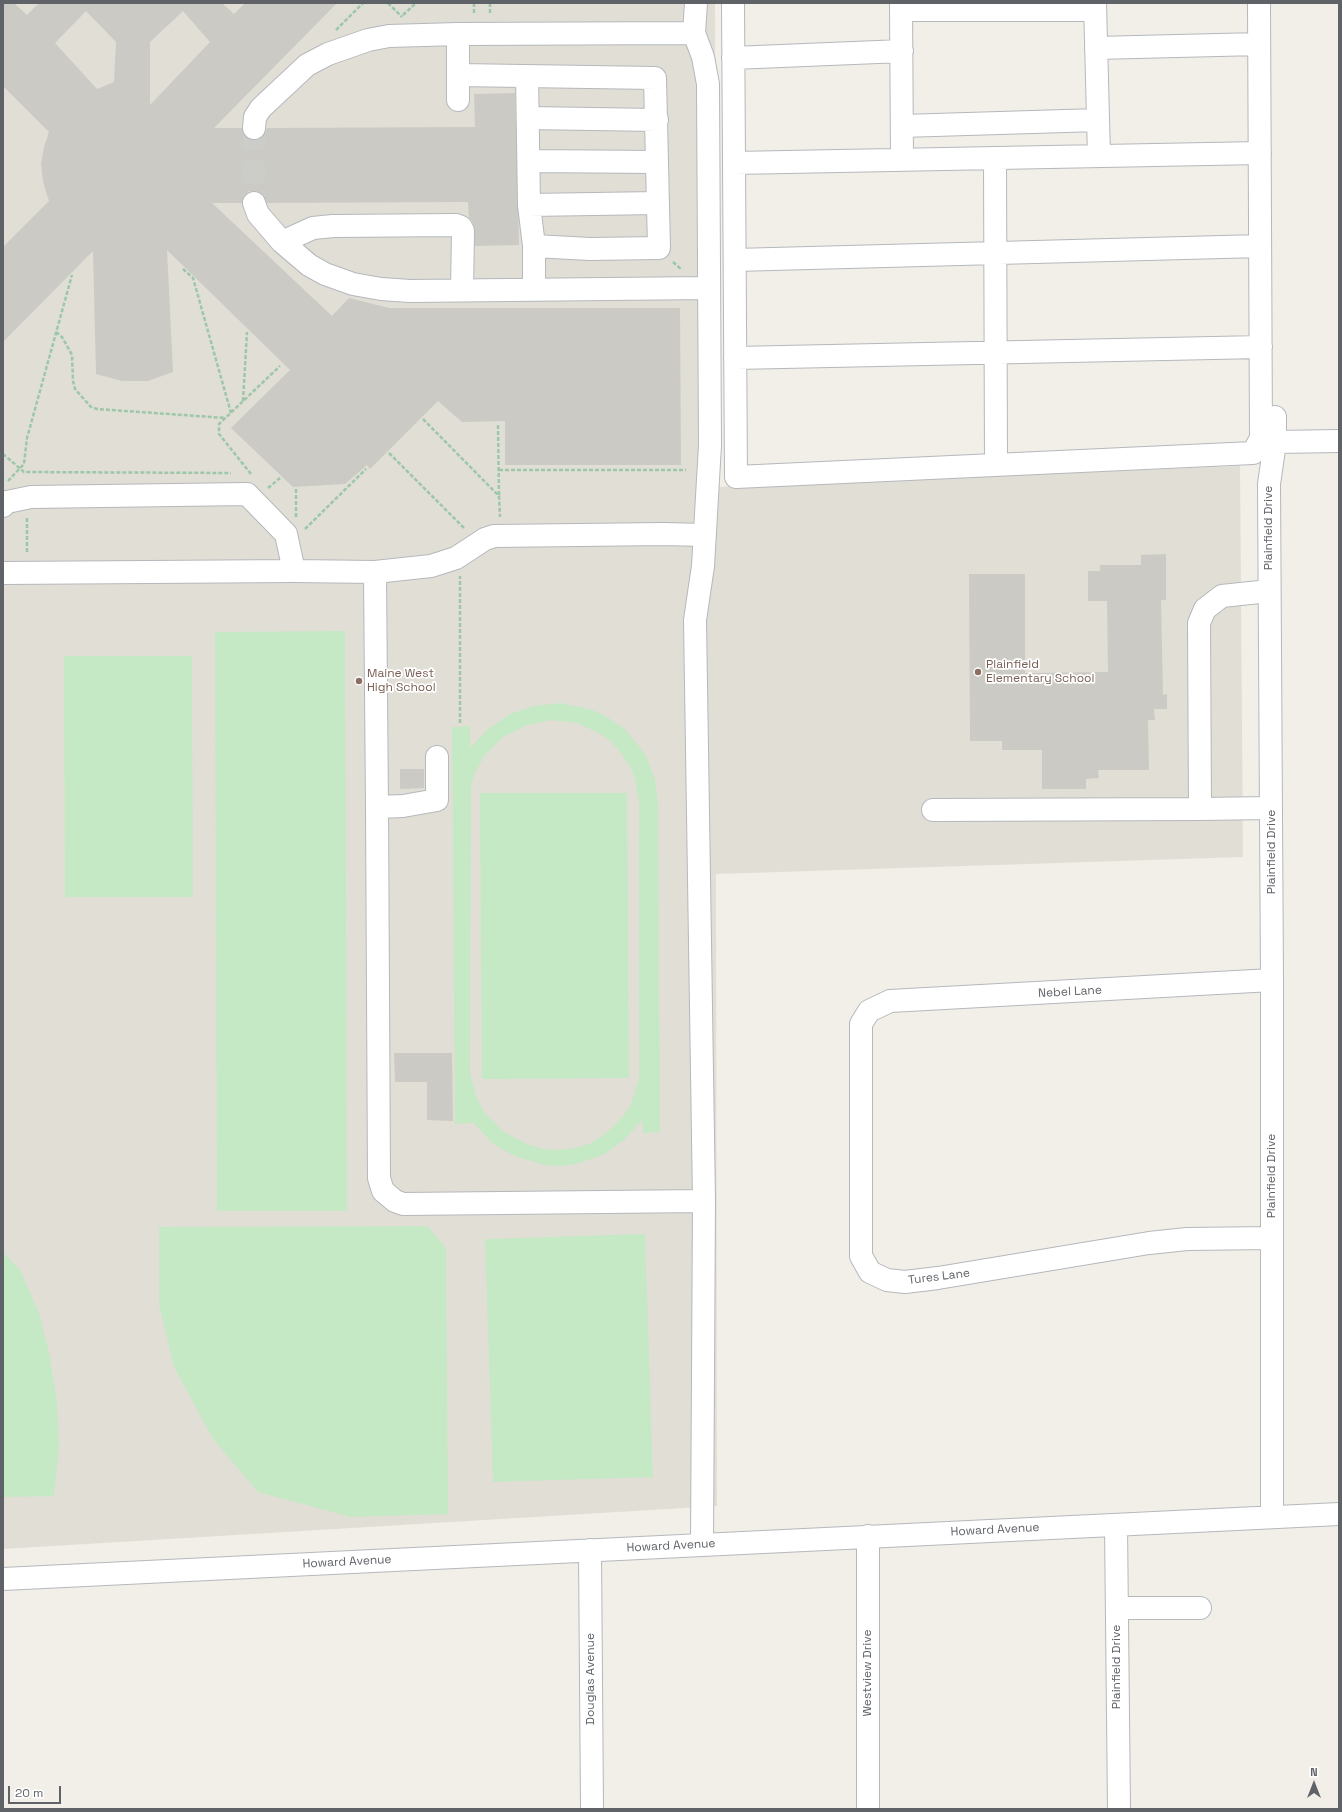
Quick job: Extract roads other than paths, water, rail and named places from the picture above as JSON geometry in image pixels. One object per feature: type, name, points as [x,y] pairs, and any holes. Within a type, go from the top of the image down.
[{"type":"street","points":[[696,3],[694,33],[703,57],[708,84],[710,446],[703,566],[695,620],[704,1201],[702,1545]]},
{"type":"street","points":[[733,3],[736,476],[1253,452],[1261,438],[1259,3]]},
{"type":"street","points":[[902,160],[901,7],[1095,7],[1099,156]]},
{"type":"street","points":[[254,128],[255,117],[261,108],[307,65],[328,54],[368,40],[389,36],[458,34],[694,33]]},
{"type":"street","points":[[458,34],[458,100]]},
{"type":"street","points":[[1096,48],[1259,44]]},
{"type":"street","points":[[733,58],[902,51]]},
{"type":"street","points":[[458,75],[656,78],[658,248],[590,249],[534,246]]},
{"type":"street","points":[[527,76],[529,205],[534,246],[534,289]]},
{"type":"street","points":[[528,118],[656,120]]},
{"type":"street","points":[[902,126],[1098,120]]},
{"type":"street","points":[[734,163],[1260,153]]},
{"type":"street","points":[[995,158],[996,464]]},
{"type":"street","points":[[529,161],[657,162]]},
{"type":"street","name":"Plainfield Drive","points":[[1272,1517],[1272,980],[1269,484],[1275,442],[1275,188]]},
{"type":"street","points":[[254,203],[258,214],[282,242],[309,265],[324,274],[353,284],[381,289],[410,291],[708,288]]},
{"type":"street","points":[[529,205],[658,203]]},
{"type":"street","points":[[282,242],[312,228],[333,226],[456,225],[461,227],[463,231],[462,290]]},
{"type":"street","points":[[734,260],[1260,246]]},
{"type":"street","points":[[735,358],[1261,347]]},
{"type":"street","points":[[1275,442],[1339,441]]},
{"type":"street","points":[[3,506],[7,502],[31,497],[247,494],[286,534],[294,571]]},
{"type":"street","points":[[3,573],[294,571],[375,572],[431,566],[456,558],[485,539],[494,536],[648,534],[705,535]]},
{"type":"street","points":[[375,572],[380,1185],[387,1196],[395,1201],[412,1204],[704,1201]]},
{"type":"street","points":[[1200,809],[1199,623],[1205,609],[1222,596],[1269,591]]},
{"type":"street","points":[[376,807],[403,806],[437,800],[437,757]]},
{"type":"street","points":[[933,810],[1271,808]]},
{"type":"street","name":"Nebel Lane","points":[[869,1011],[890,1002],[1272,980]]},
{"type":"street","name":"Tures Lane","points":[[869,1011],[861,1024],[861,1256],[870,1272],[887,1280],[905,1282],[938,1278],[1149,1243],[1187,1239],[1272,1238]]},
{"type":"street","name":"Howard Avenue","points":[[3,1579],[1339,1514]]},
{"type":"street","name":"Plainfield Drive","points":[[1116,1525],[1119,1809]]},
{"type":"street","name":"Westview Drive","points":[[868,1536],[868,1809]]},
{"type":"street","name":"Douglas Avenue","points":[[590,1550],[592,1809]]},
{"type":"street","points":[[1117,1608],[1200,1608]]},
{"type":"tunnel","points":[[254,128],[254,203]]},
{"type":"place","name":"Plainfield Elementary School","points":[[978,672]]},
{"type":"place","name":"Maine West High School","points":[[359,681]]}]
